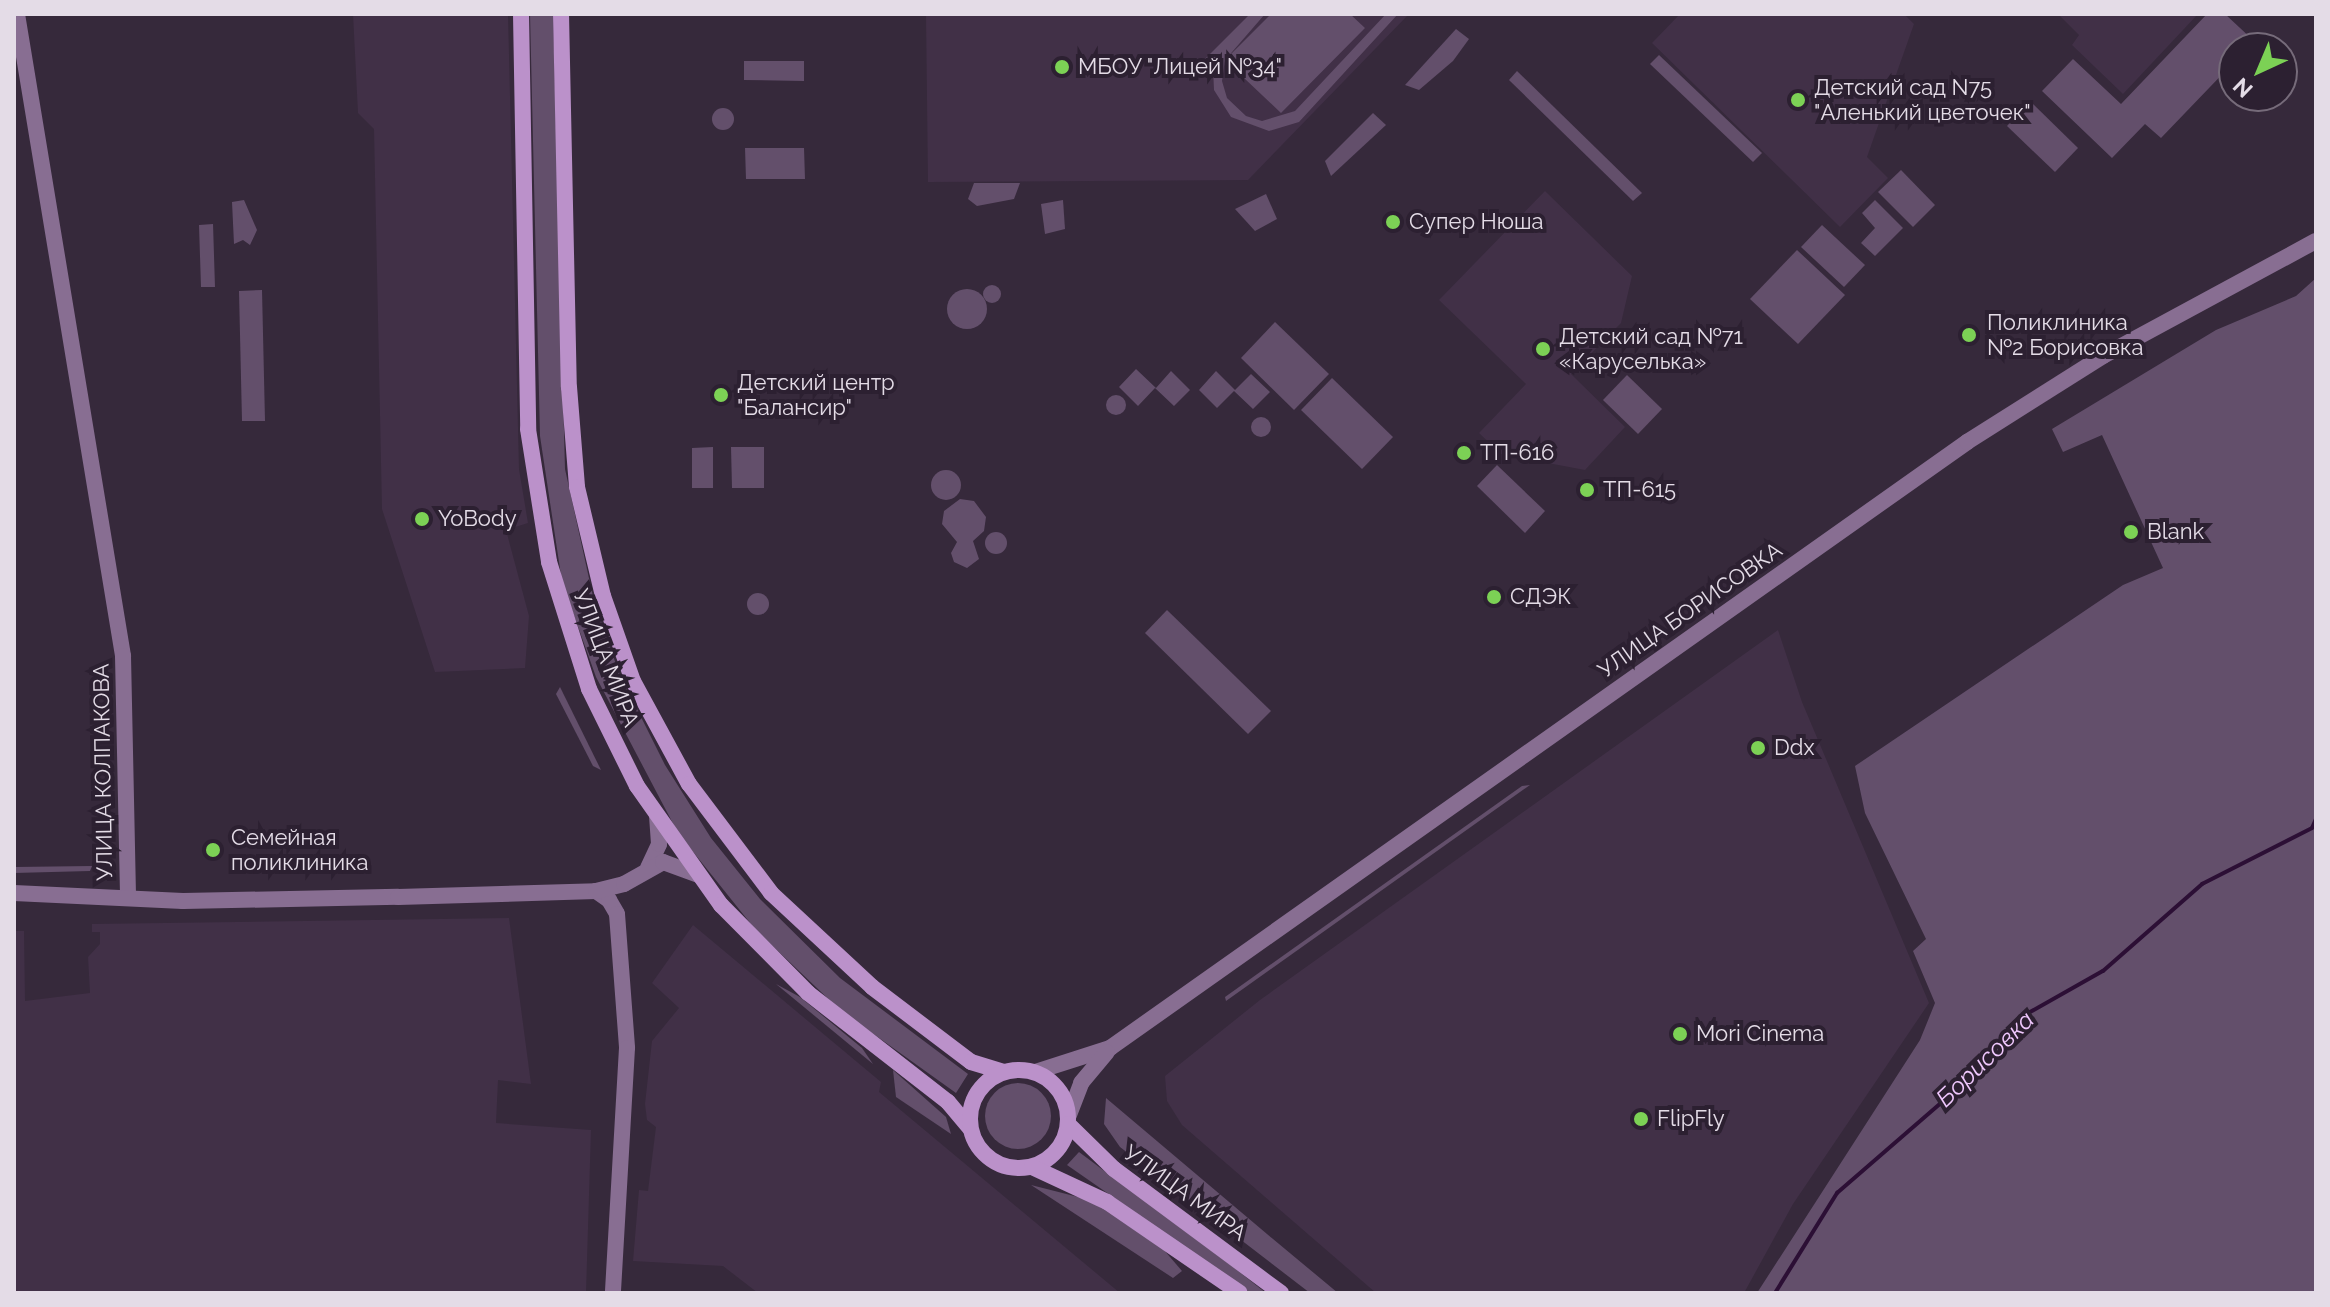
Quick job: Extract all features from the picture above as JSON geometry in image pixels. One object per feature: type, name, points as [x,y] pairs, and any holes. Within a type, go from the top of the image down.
[{"type":"main road","name":"УЛИЦА МИРА","points":[[521,14],[533,475],[549,562],[577,657],[617,746],[657,816],[698,875],[792,978],[948,1102],[970,1128]]},
{"type":"main road","name":"УЛИЦА МИРА","points":[[561,14],[569,387],[577,487],[603,596],[633,681],[689,784],[771,893],[872,987],[971,1062],[1003,1072]]},
{"type":"main road","points":[[1003,1072],[1035,1072],[1060,1092],[1069,1120],[1056,1150],[1032,1167],[1010,1169],[991,1161],[973,1142],[970,1128],[976,1097],[1003,1072]]},
{"type":"main road","name":"УЛИЦА МИРА","points":[[1069,1120],[1114,1169],[1281,1293]]},
{"type":"main road","points":[[1032,1167],[1107,1202],[1240,1293]]},
{"type":"street","name":"УЛИЦА КОЛПАКОВА","points":[[17,14],[123,656],[128,897],[298,900],[596,891],[629,881],[648,868]]},
{"type":"street","name":"УЛИЦА БОРИСОВКА","points":[[1069,1120],[1081,1083],[1110,1048],[1967,442],[2115,349],[2316,241]]},
{"type":"street","points":[[648,868],[659,844],[657,816]]},
{"type":"street","points":[[648,868],[673,862],[698,875]]},
{"type":"street","points":[[613,1293],[628,1077],[617,914],[629,881]]},
{"type":"street","points":[[596,891],[617,914]]},
{"type":"street","points":[[14,893],[128,897]]},
{"type":"street","name":"УЛИЦА БОРИСОВКА","points":[[1035,1072],[1110,1048]]},
{"type":"shaded area","points":[[353,14],[508,14],[519,469],[528,523],[506,530],[529,616],[525,668],[435,672],[382,509],[374,129],[358,113]]},
{"type":"shaded area","points":[[530,14],[553,14],[565,469],[594,601],[619,673],[665,765],[711,838],[760,899],[840,978],[968,1074],[956,1093],[840,1010],[755,929],[678,833],[596,677],[562,582],[540,436]]},
{"type":"shaded area","points":[[926,14],[1409,14],[1248,180],[928,182]]},
{"type":"shaded area","points":[[1250,14],[1265,14],[1226,59],[1271,14],[1350,14],[1365,28],[1281,113],[1225,60],[1222,81],[1227,98],[1246,116],[1262,121],[1295,111],[1386,14],[1398,14],[1299,122],[1269,131],[1231,117],[1214,90],[1213,68],[1208,72],[1200,64]]},
{"type":"shaded area","name":"Детский сад N75 \"Аленький цветочек\"","points":[[1680,14],[1904,14],[1914,24],[1867,157],[1888,178],[1840,227],[1652,43]]},
{"type":"shaded area","points":[[2058,14],[2198,14],[2123,94],[2072,45],[2079,35]]},
{"type":"shaded area","points":[[2207,14],[2225,14],[2244,32],[2218,32],[2218,79],[2161,138],[2145,124],[2112,158],[2042,91],[2073,59],[2121,104]]},
{"type":"shaded area","points":[[1456,29],[1469,39],[1453,61],[1419,90],[1405,85]]},
{"type":"shaded area","points":[[1659,55],[1762,153],[1753,162],[1650,64]]},
{"type":"shaded area","points":[[744,61],[804,61],[804,81],[744,80]]},
{"type":"shaded area","points":[[1517,71],[1642,193],[1633,201],[1509,80]]},
{"type":"shaded area","points":[[2030,101],[2078,148],[2055,172],[2007,126]]},
{"type":"shaded area","points":[[723,108],[731,111],[734,119],[731,127],[723,130],[715,127],[712,119],[715,111]]},
{"type":"shaded area","points":[[1373,113],[1386,125],[1331,176],[1325,161]]},
{"type":"shaded area","points":[[745,148],[804,148],[805,179],[746,179]]},
{"type":"shaded area","points":[[1901,170],[1935,205],[1913,227],[1878,192]]},
{"type":"shaded area","points":[[974,183],[1020,183],[1014,199],[977,206],[968,199]]},
{"type":"shaded area","name":"Детский сад №71 «Каруселька»","points":[[1545,191],[1632,276],[1621,323],[1571,374],[1625,427],[1585,470],[1501,454],[1479,433],[1526,384],[1439,300]]},
{"type":"shaded area","points":[[1266,194],[1277,219],[1255,231],[1235,209]]},
{"type":"shaded area","points":[[244,200],[257,230],[250,245],[243,240],[234,244],[232,202]]},
{"type":"shaded area","points":[[1063,200],[1065,229],[1045,234],[1041,204]]},
{"type":"shaded area","points":[[1875,200],[1903,228],[1875,256],[1861,243],[1875,228],[1862,213]]},
{"type":"shaded area","points":[[213,224],[215,287],[201,287],[199,225]]},
{"type":"shaded area","points":[[1822,225],[1865,265],[1844,287],[1801,247]]},
{"type":"shaded area","points":[[1797,250],[1845,295],[1798,344],[1750,299]]},
{"type":"shaded area","points":[[2316,278],[2316,1293],[1757,1293],[1920,1040],[1935,1003],[1913,951],[1926,939],[1865,813],[1855,766],[2123,585],[2163,568],[2102,435],[2063,452],[2052,429],[2216,330],[2296,296]]},
{"type":"shaded area","points":[[992,285],[1001,294],[992,303],[983,294]]},
{"type":"shaded area","points":[[967,289],[981,295],[987,309],[981,323],[967,329],[953,323],[947,309],[953,295]]},
{"type":"shaded area","points":[[262,290],[265,421],[242,421],[239,291]]},
{"type":"shaded area","points":[[1275,322],[1329,374],[1294,410],[1241,358]]},
{"type":"shaded area","points":[[1136,369],[1156,388],[1171,371],[1190,390],[1174,406],[1155,388],[1138,406],[1119,387]]},
{"type":"shaded area","points":[[1216,371],[1235,390],[1251,374],[1270,392],[1253,409],[1234,391],[1217,408],[1199,390]]},
{"type":"shaded area","points":[[1627,375],[1662,409],[1638,434],[1603,400]]},
{"type":"shaded area","points":[[1332,378],[1393,437],[1362,469],[1301,410]]},
{"type":"shaded area","points":[[1116,395],[1123,398],[1126,405],[1123,412],[1116,415],[1109,412],[1106,405],[1109,398]]},
{"type":"shaded area","points":[[1261,417],[1268,420],[1271,427],[1268,434],[1261,437],[1254,434],[1251,427],[1254,420]]},
{"type":"shaded area","points":[[713,447],[713,488],[692,488],[692,448]]},
{"type":"shaded area","points":[[731,447],[764,447],[764,488],[732,488]]},
{"type":"shaded area","points":[[1497,465],[1545,511],[1525,533],[1477,486]]},
{"type":"shaded area","points":[[946,470],[952,471],[960,479],[960,491],[952,499],[946,500],[940,499],[932,491],[931,485],[932,479],[940,471]]},
{"type":"shaded area","points":[[960,499],[974,501],[986,517],[984,531],[973,541],[979,559],[967,568],[954,562],[951,553],[957,542],[942,524],[944,511]]},
{"type":"shaded area","points":[[996,532],[1004,535],[1007,543],[1004,551],[996,554],[988,551],[985,543],[988,535]]},
{"type":"shaded area","points":[[754,593],[762,593],[769,604],[762,615],[754,615],[747,608],[747,600]]},
{"type":"shaded area","points":[[1167,610],[1271,711],[1248,734],[1145,633]]},
{"type":"shaded area","points":[[1778,630],[1802,702],[1929,1003],[1793,1204],[1744,1293],[1376,1293],[1182,1125],[1167,1101],[1165,1076],[1260,1000]]},
{"type":"shaded area","points":[[560,687],[601,770],[593,766],[556,694]]},
{"type":"shaded area","points":[[1530,785],[1226,1001],[1225,997],[1522,786]]},
{"type":"shaded area","points":[[92,866],[90,871],[14,873],[14,867]]},
{"type":"shaded area","points":[[509,918],[531,1084],[498,1080],[496,1123],[591,1130],[586,1293],[14,1293],[14,931],[24,931],[25,1001],[90,993],[88,957],[100,944],[100,932],[92,932],[92,924]]},
{"type":"shaded area","points":[[693,925],[881,1082],[879,1092],[1120,1293],[758,1293],[723,1266],[633,1261],[639,1190],[648,1191],[656,1127],[647,1120],[645,1104],[652,1041],[679,1008],[652,983]]},
{"type":"shaded area","points":[[776,984],[800,997],[862,1048],[873,1064]]},
{"type":"shaded area","points":[[893,1070],[946,1117],[951,1134],[896,1097]]},
{"type":"shaded area","points":[[1024,1083],[1042,1092],[1049,1103],[1049,1129],[1042,1140],[1031,1147],[1012,1149],[994,1140],[987,1129],[985,1110],[994,1092],[1005,1085]]},
{"type":"shaded area","points":[[1106,1098],[1338,1293],[1310,1293],[1120,1147],[1104,1124]]},
{"type":"shaded area","points":[[1079,1152],[1266,1293],[1251,1293],[1067,1165]]},
{"type":"shaded area","points":[[1031,1185],[1090,1200],[1164,1250],[1182,1271],[1173,1278]]},
{"type":"waterway","name":"Борисовка","points":[[1775,1293],[1837,1193],[1964,1083],[2023,1016],[2103,971],[2202,884],[2312,828],[2316,819]]},
{"type":"place","name":"МБОУ \"Лицей №34\"","points":[[1062,67]]},
{"type":"place","name":"Детский сад N75 \"Аленький цветочек\"","points":[[1798,100]]},
{"type":"place","name":"Супер Нюша","points":[[1393,222]]},
{"type":"place","name":"Поликлиника №2 Борисовка","points":[[1969,335]]},
{"type":"place","name":"Детский сад №71 «Каруселька»","points":[[1543,349]]},
{"type":"place","name":"Детский центр \"Балансир\"","points":[[721,395]]},
{"type":"place","name":"ТП-616","points":[[1464,453]]},
{"type":"place","name":"ТП-615","points":[[1587,490]]},
{"type":"place","name":"YoBody","points":[[422,519]]},
{"type":"place","name":"Blank","points":[[2131,532]]},
{"type":"place","name":"СДЭК","points":[[1494,597]]},
{"type":"place","name":"Ddx","points":[[1758,748]]},
{"type":"place","name":"Семейная поликлиника","points":[[213,850]]},
{"type":"place","name":"Mori Cinema","points":[[1680,1034]]},
{"type":"place","name":"FlipFly","points":[[1641,1119]]}]
